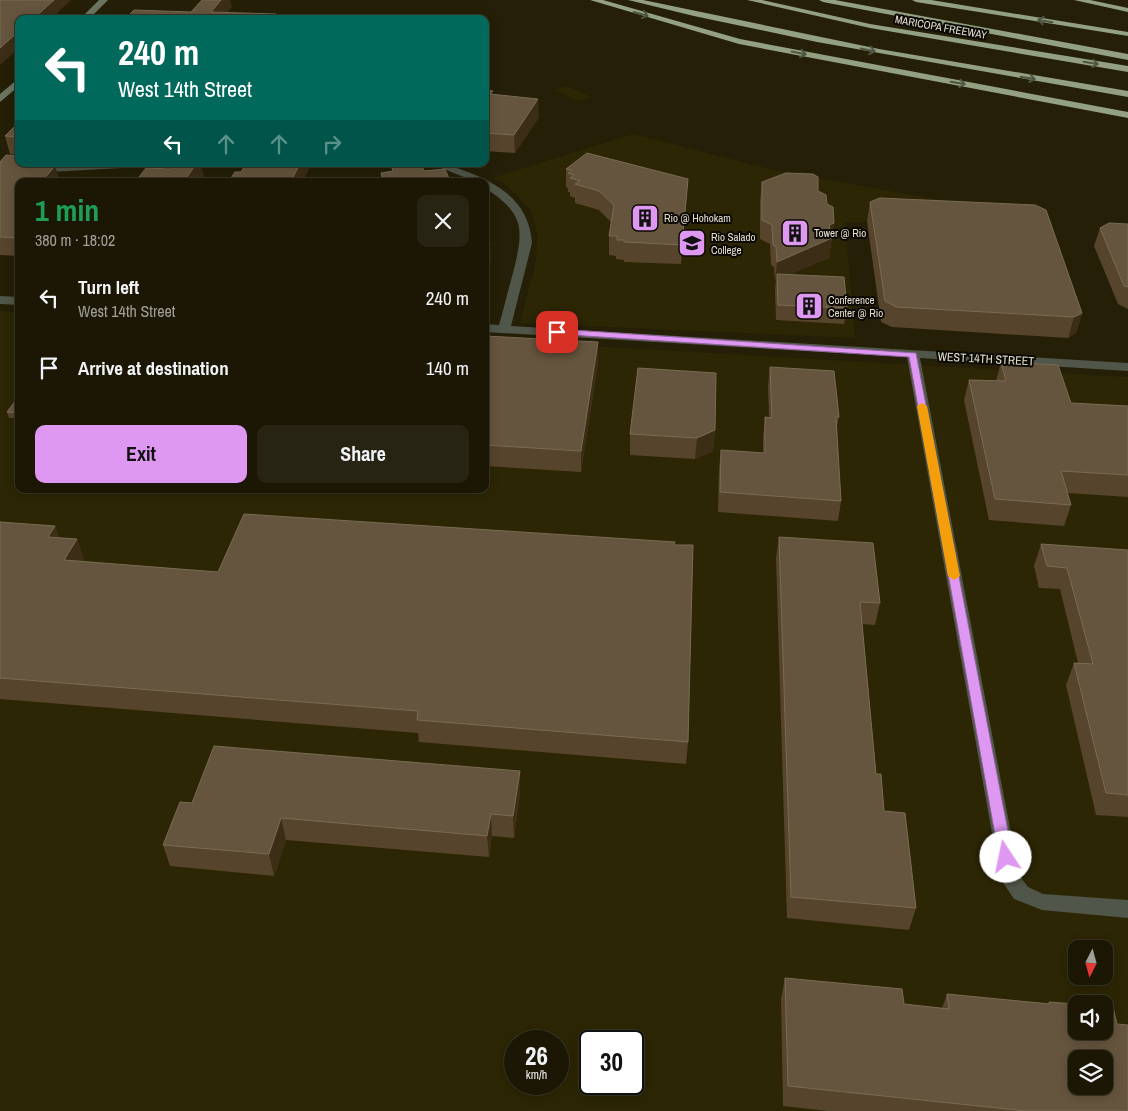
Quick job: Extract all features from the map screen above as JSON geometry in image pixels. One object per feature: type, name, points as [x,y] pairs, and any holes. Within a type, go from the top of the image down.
[{"type":"highway","points":[[594,0],[748,43],[1128,115]]},
{"type":"highway","points":[[632,0],[741,25],[946,65],[1128,94]]},
{"type":"highway","points":[[670,0],[780,25],[1128,86]]},
{"type":"highway","name":"MARICOPA FREEWAY","points":[[751,0],[880,28],[1128,69]]},
{"type":"highway","points":[[823,0],[1040,39],[1128,57]]},
{"type":"highway","points":[[852,0],[1056,36],[1128,51]]},
{"type":"highway","name":"MARICOPA FREEWAY","points":[[916,0],[1128,34]]},
{"type":"highway","points":[[1078,0],[1128,10]]},
{"type":"highway","points":[[1089,108],[1128,123]]},
{"type":"main road","points":[[88,15],[104,0]]},
{"type":"main road","points":[[0,99],[15,85]]},
{"type":"street","points":[[0,167],[50,169],[86,167]]},
{"type":"street","points":[[444,167],[473,178]]},
{"type":"street","points":[[489,185],[511,202],[521,214],[526,228],[526,243],[504,329]]},
{"type":"street","points":[[0,300],[15,301]]},
{"type":"street","name":"WEST 14TH STREET","points":[[489,328],[1128,367]]},
{"type":"street","points":[[913,355],[1010,878],[1021,893],[1042,902],[1128,909]]},
{"type":"shaded area","points":[[566,86],[591,97],[579,101],[554,90]]},
{"type":"shaded area","name":"Rio Salado College","points":[[633,134],[774,170],[951,202],[879,215],[863,222],[845,222],[855,338],[520,323],[535,265],[538,235],[531,211],[502,182],[492,178]]},
{"type":"shaded area","points":[[0,311],[15,313],[15,493],[489,493],[489,340],[1128,377],[1128,1111],[0,1111]]},
{"type":"building","points":[[0,0],[54,0],[37,15],[15,15],[15,35],[0,48]]},
{"type":"building","points":[[202,0],[221,0],[211,12],[276,14],[129,15],[134,10],[191,12]]},
{"type":"building","points":[[489,90],[493,91],[490,94],[538,99],[514,135],[489,133]]},
{"type":"building","points":[[15,126],[15,137],[5,136]]},
{"type":"building","name":"Rio @ Hohokam","points":[[587,153],[688,179],[682,245],[624,242],[624,240],[617,240],[617,236],[609,236],[614,205],[599,191],[575,184],[580,181],[570,178],[574,175],[568,173],[572,170],[566,169]]},
{"type":"building","points":[[6,155],[15,156],[15,167],[54,167],[45,178],[15,178],[15,238],[0,237],[0,162]]},
{"type":"building","points":[[173,167],[194,167],[186,178],[138,178],[146,168],[171,169]]},
{"type":"building","points":[[244,167],[298,167],[293,178],[231,178],[235,172],[241,172]]},
{"type":"building","points":[[392,167],[422,167],[424,171],[445,169],[449,178],[382,178],[381,173],[393,171]]},
{"type":"building","name":"Tower @ Rio","points":[[786,173],[813,174],[818,177],[818,191],[826,195],[827,204],[833,207],[834,223],[829,225],[832,238],[777,262],[776,247],[773,245],[772,225],[762,220],[762,182]]},
{"type":"building","points":[[880,198],[1035,205],[1046,210],[1082,313],[1074,317],[896,307],[885,301],[870,202]]},
{"type":"building","points":[[1109,223],[1128,224],[1128,287],[1124,286],[1100,228]]},
{"type":"building","points":[[777,274],[844,277],[847,308],[778,305]]},
{"type":"building","points":[[489,336],[598,342],[581,451],[489,445]]},
{"type":"building","points":[[1001,362],[1058,365],[1071,403],[1128,406],[1128,475],[1061,471],[1071,505],[995,499],[969,380],[1006,381]]},
{"type":"building","points":[[770,367],[834,371],[839,417],[836,417],[841,501],[720,492],[721,450],[765,453],[765,417],[772,418]]},
{"type":"building","points":[[638,368],[716,373],[715,430],[697,438],[630,434]]},
{"type":"building","points":[[15,401],[15,413],[7,412]]},
{"type":"building","points":[[244,514],[675,542],[674,545],[693,545],[688,742],[417,720],[418,711],[0,678],[0,522],[55,526],[48,537],[77,539],[64,560],[218,572]]},
{"type":"building","points":[[779,537],[873,543],[880,603],[860,602],[876,774],[881,774],[884,811],[905,813],[916,908],[791,897]]},
{"type":"building","points":[[1041,544],[1128,550],[1128,795],[1106,793],[1074,663],[1093,664],[1067,568],[1047,566]]},
{"type":"building","points":[[214,746],[520,771],[513,816],[491,814],[487,836],[281,818],[269,854],[163,845],[180,802],[192,803]]},
{"type":"building","points":[[785,978],[902,989],[904,1004],[949,1009],[947,994],[1050,1004],[1049,1002],[1068,1003],[1068,1040],[1113,1040],[1113,1007],[1117,1024],[1128,1025],[1128,1111],[1026,1111],[788,1086]]},
{"type":"slow traffic","points":[[922,406],[954,576]]},
{"type":"place","name":"Rio @ Hohokam","points":[[645,218]]},
{"type":"place","name":"Tower @ Rio","points":[[795,233]]},
{"type":"place","name":"Rio Salado College","points":[[692,243]]},
{"type":"place","name":"Conference Center @ Rio","points":[[809,306]]},
{"type":"route","points":[[557,332],[913,355],[1006,857]]}]
